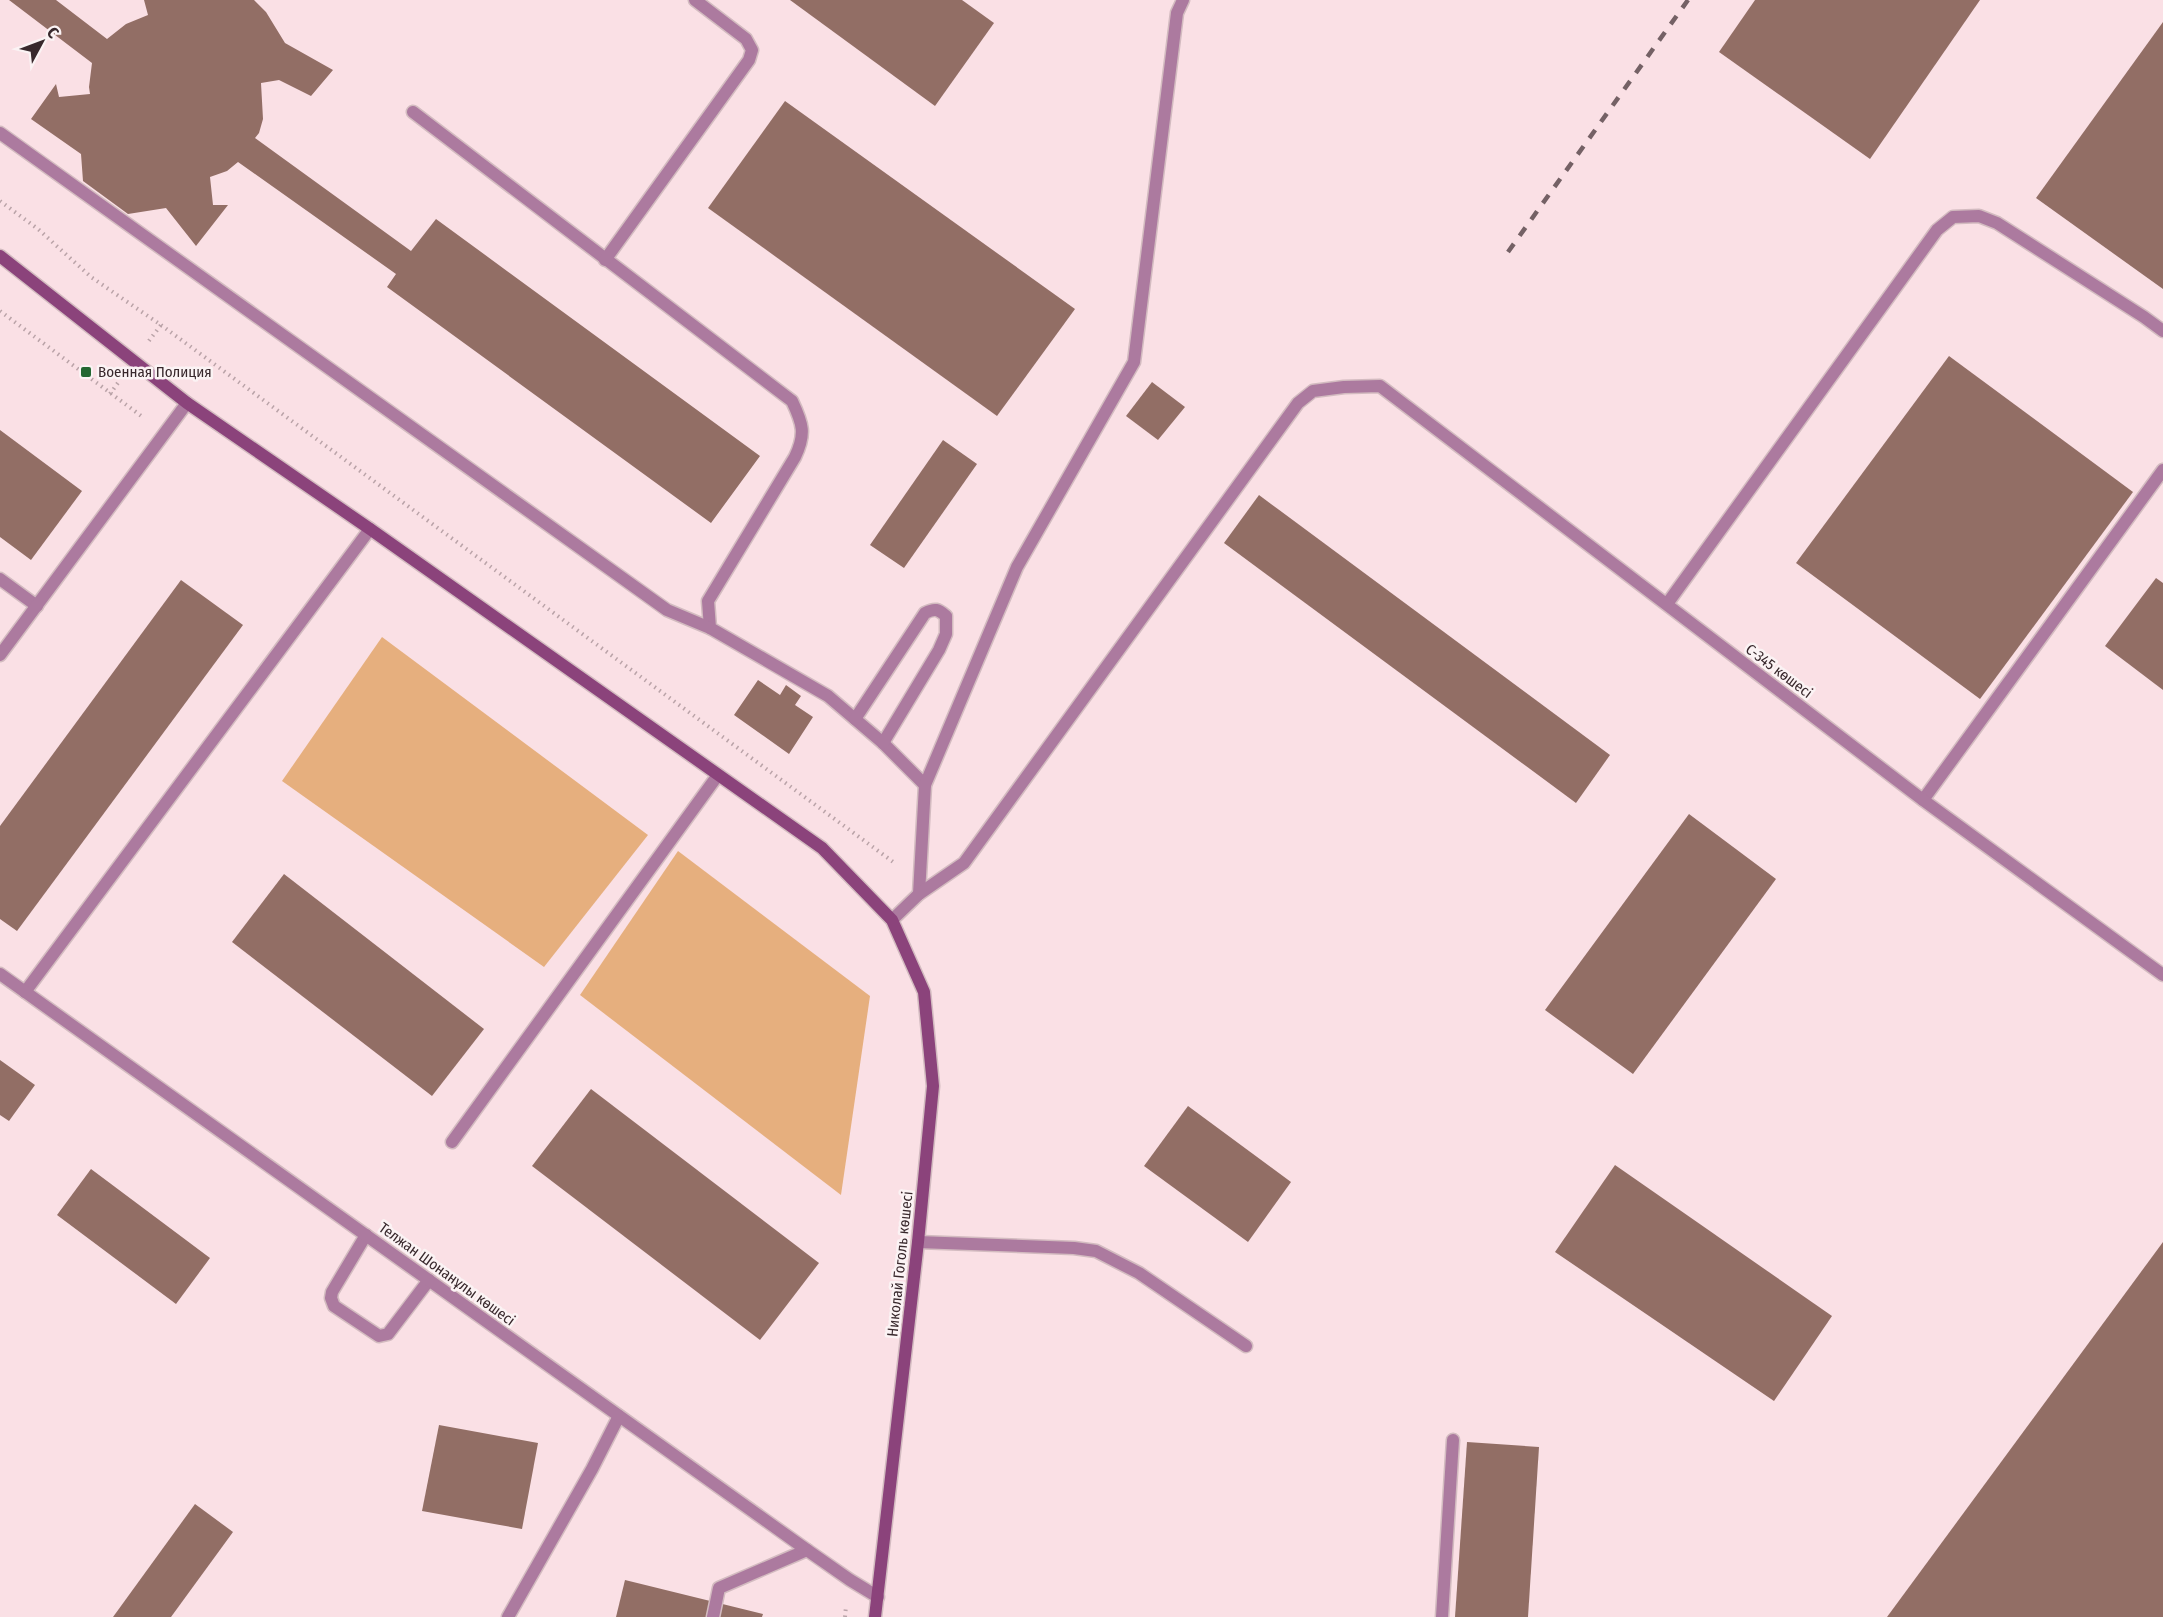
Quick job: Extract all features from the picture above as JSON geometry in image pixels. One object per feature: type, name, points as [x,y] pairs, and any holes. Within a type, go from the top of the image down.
[{"type":"main road","points":[[0,256],[187,403],[370,529],[822,848],[892,920]]},
{"type":"main road","name":"Николай Гоголь көшесі","points":[[876,1617],[933,1086],[924,992],[892,920]]},
{"type":"street","points":[[892,920],[920,894],[925,784],[1017,567],[1134,362],[1176,13],[1184,0]]},
{"type":"street","points":[[605,260],[749,60],[752,50],[746,39],[698,1]]},
{"type":"street","points":[[413,112],[792,401],[802,421],[803,441],[708,601],[710,628]]},
{"type":"street","points":[[0,134],[667,610],[710,628],[828,696],[883,742],[925,784]]},
{"type":"street","points":[[1667,604],[1937,230],[1953,217],[1979,216],[1996,223],[2144,316],[2163,331]]},
{"type":"street","name":"С-345 көшесі","points":[[920,894],[964,863],[1298,403],[1313,391],[1380,386],[1923,800],[2163,975]]},
{"type":"street","points":[[0,655],[187,403]]},
{"type":"street","points":[[1923,800],[2163,470]]},
{"type":"street","points":[[25,992],[370,529]]},
{"type":"street","points":[[0,579],[37,606]]},
{"type":"street","points":[[855,719],[925,613],[933,609],[939,610],[946,616],[946,634],[939,650],[883,742]]},
{"type":"street","points":[[452,1142],[718,775]]},
{"type":"street","name":"Телжан Шонанұлы көшесі","points":[[0,974],[807,1550],[878,1597]]},
{"type":"street","points":[[366,1235],[332,1292],[331,1298],[334,1305],[379,1335],[388,1334],[429,1280]]},
{"type":"street","points":[[918,1242],[1074,1248],[1096,1251],[1139,1273],[1246,1346]]},
{"type":"street","points":[[508,1617],[592,1469],[619,1416]]},
{"type":"street","points":[[1442,1617],[1453,1440]]},
{"type":"street","points":[[713,1617],[719,1588],[807,1550]]},
{"type":"path","points":[[0,201],[38,229],[91,277],[161,325],[882,853],[897,865],[920,894]]},
{"type":"path","points":[[0,311],[165,434]]},
{"type":"path","points":[[110,394],[161,325]]},
{"type":"shaded area","points":[[382,637],[648,835],[544,967],[282,781]]},
{"type":"shaded area","points":[[678,851],[870,996],[841,1195],[580,995]]},
{"type":"building","points":[[9,0],[56,0],[107,39],[126,24],[148,15],[144,0],[254,0],[266,12],[285,43],[333,70],[311,96],[279,80],[261,83],[263,119],[255,138],[411,251],[436,219],[760,456],[711,523],[387,287],[396,274],[238,162],[227,171],[210,177],[213,205],[228,205],[196,246],[166,208],[128,214],[83,181],[81,154],[31,119],[56,84],[59,97],[90,94],[92,63]]},
{"type":"building","points":[[790,0],[962,0],[994,23],[935,106]]},
{"type":"building","points":[[1755,0],[1980,0],[1870,159],[1719,52]]},
{"type":"building","points":[[2163,22],[2163,289],[2036,198]]},
{"type":"building","points":[[785,101],[1075,309],[997,416],[708,208]]},
{"type":"building","points":[[1949,356],[2133,492],[1980,699],[1796,563]]},
{"type":"building","points":[[1152,382],[1185,407],[1158,440],[1126,416]]},
{"type":"building","points":[[0,430],[82,491],[31,560],[0,537]]},
{"type":"building","points":[[943,440],[977,464],[904,568],[870,545]]},
{"type":"building","points":[[1259,495],[1610,755],[1576,803],[1224,543]]},
{"type":"building","points":[[2156,578],[2163,583],[2163,690],[2105,646]]},
{"type":"building","points":[[181,580],[243,625],[17,931],[0,919],[0,826]]},
{"type":"building","points":[[758,680],[780,695],[786,685],[801,696],[795,705],[813,717],[789,754],[734,715]]},
{"type":"building","points":[[1689,814],[1776,879],[1633,1074],[1545,1010]]},
{"type":"building","points":[[284,874],[484,1029],[432,1096],[232,942]]},
{"type":"building","points":[[0,1060],[35,1085],[9,1121],[0,1115]]},
{"type":"building","points":[[591,1089],[819,1263],[760,1340],[532,1166]]},
{"type":"building","points":[[1188,1106],[1291,1182],[1248,1242],[1144,1166]]},
{"type":"building","points":[[1615,1165],[1832,1316],[1774,1401],[1555,1252]]},
{"type":"building","points":[[91,1169],[210,1258],[176,1304],[57,1215]]},
{"type":"building","points":[[2163,1242],[2163,1617],[1887,1617]]},
{"type":"building","points":[[439,1425],[538,1443],[522,1529],[422,1511]]},
{"type":"building","points":[[1467,1442],[1539,1447],[1528,1617],[1455,1617]]},
{"type":"building","points":[[195,1504],[233,1532],[171,1617],[113,1617]]},
{"type":"building","points":[[625,1580],[763,1614],[762,1617],[616,1617]]},
{"type":"railway","points":[[1508,252],[1688,0]]},
{"type":"place","name":"Военная Полиция","points":[[86,372]]}]
